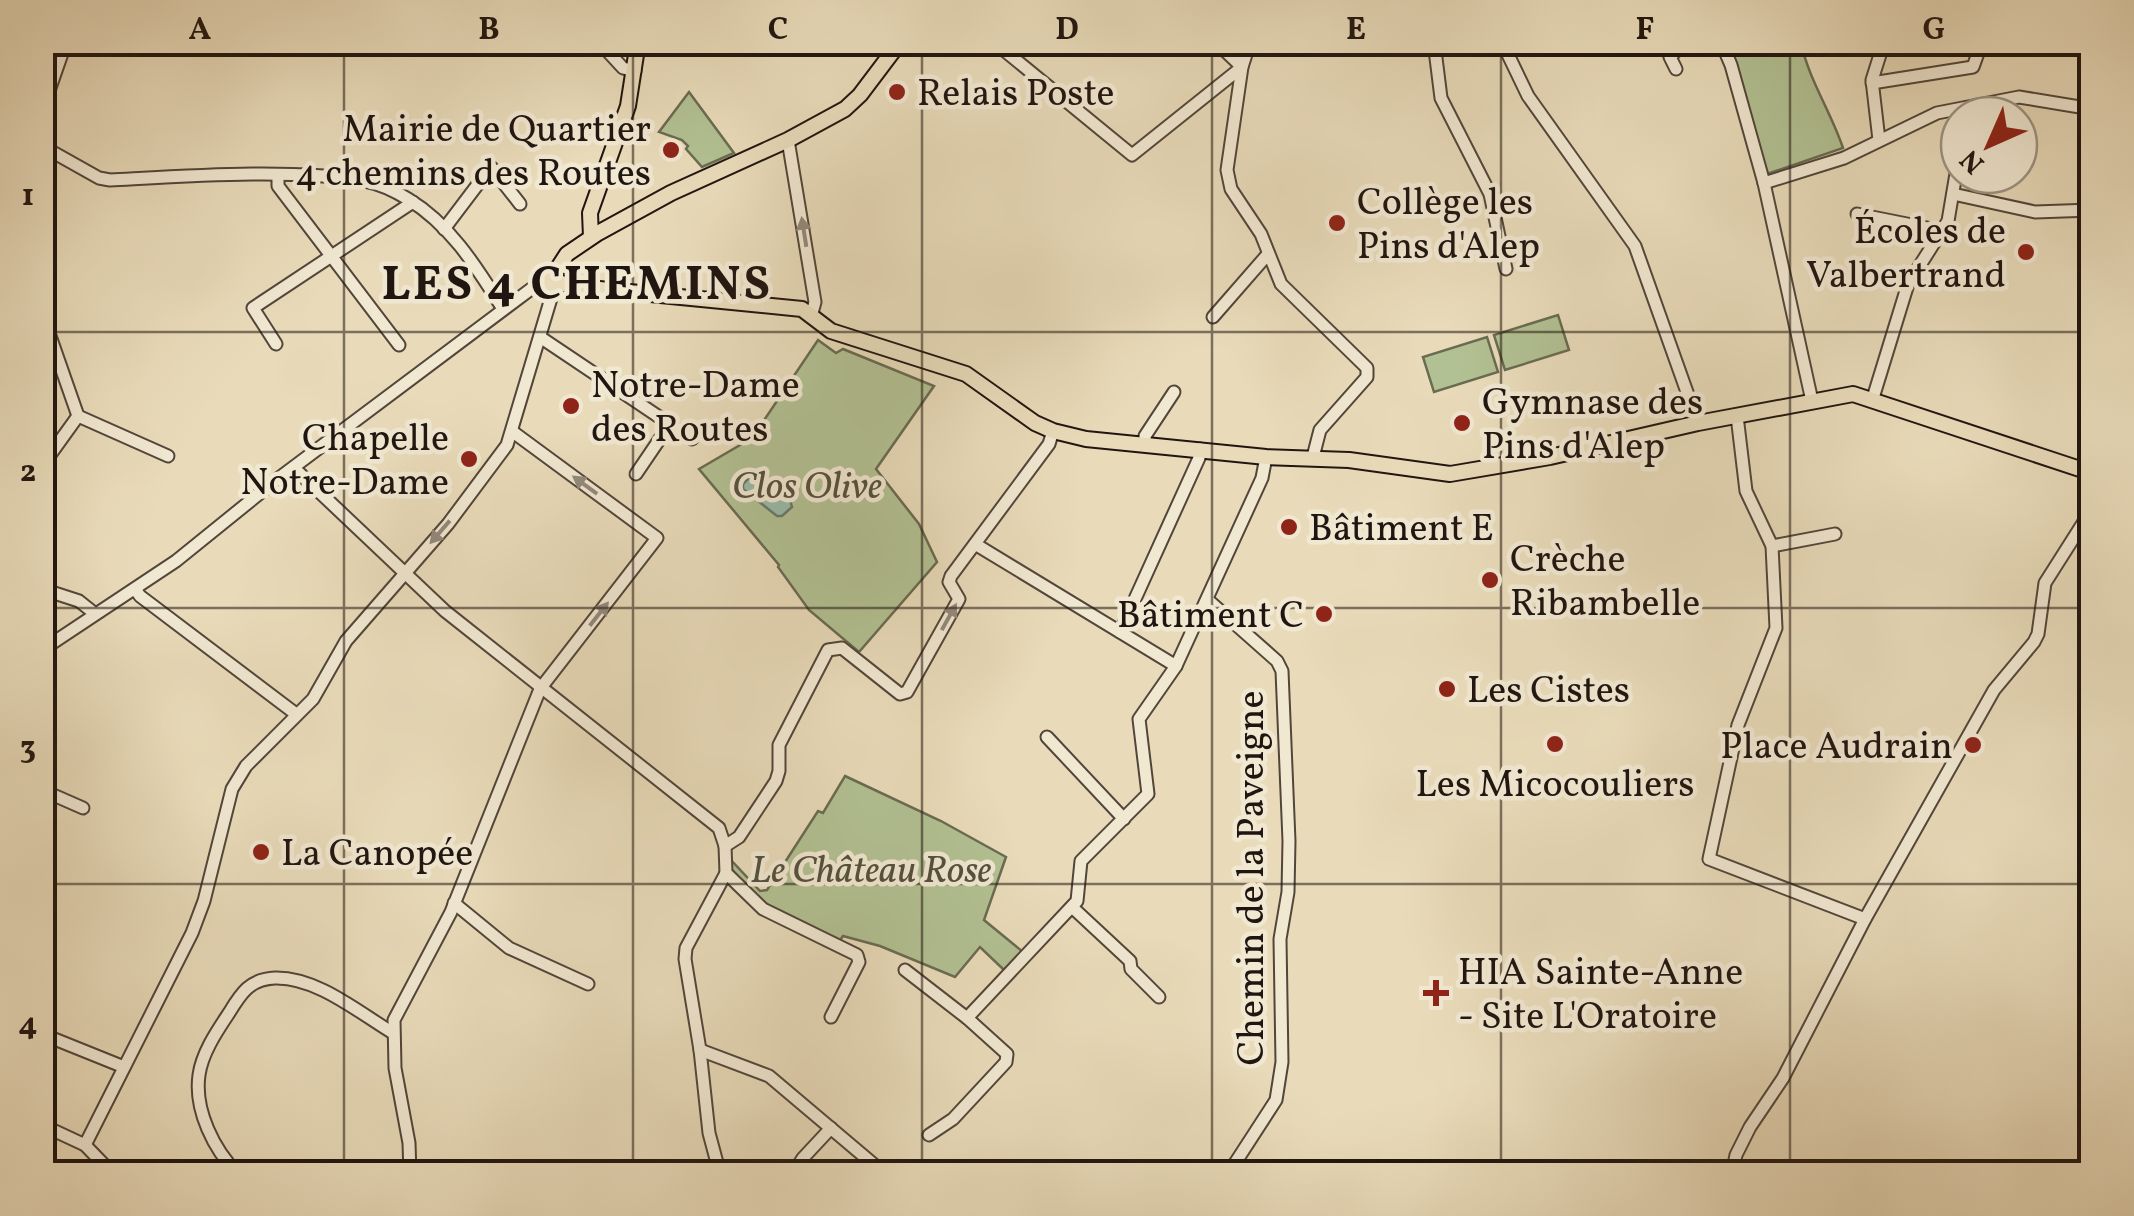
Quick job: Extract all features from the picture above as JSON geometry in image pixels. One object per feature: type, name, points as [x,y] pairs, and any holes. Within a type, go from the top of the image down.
[{"type":"main road","points":[[591,237],[590,213],[628,106],[638,42]]},
{"type":"main road","points":[[900,42],[845,109],[788,140],[671,193],[591,237],[567,254],[554,279],[575,287],[802,308],[831,331],[966,374],[1036,423],[1086,439],[1266,458],[1313,457],[1450,474],[1587,443],[1614,442],[1853,394],[2092,473]]},
{"type":"street","points":[[42,111],[66,42]]},
{"type":"street","points":[[600,42],[623,68],[635,71]]},
{"type":"street","points":[[994,42],[1132,155],[1242,67]]},
{"type":"street","points":[[1216,42],[1242,67]]},
{"type":"street","points":[[1250,42],[1242,67],[1228,170],[1230,189],[1261,234],[1280,284],[1367,368],[1367,377],[1320,430],[1313,457]]},
{"type":"street","points":[[1434,42],[1442,98],[1490,194],[1506,270]]},
{"type":"street","points":[[1502,42],[1528,96],[1635,246],[1698,423]]},
{"type":"street","points":[[1676,69],[1670,57],[1685,42]]},
{"type":"street","points":[[1713,42],[1725,51],[1731,65],[1764,184],[1812,401]]},
{"type":"street","points":[[1879,140],[1872,84],[1884,42]]},
{"type":"street","points":[[1872,84],[1973,67],[1982,42]]},
{"type":"street","points":[[2039,100],[2092,109]]},
{"type":"street","points":[[1764,184],[1844,158],[1939,113]]},
{"type":"street","points":[[788,140],[815,302],[812,314]]},
{"type":"street","points":[[42,146],[110,180],[278,176],[368,182],[413,202],[444,230],[469,254],[504,310]]},
{"type":"street","points":[[444,230],[491,167],[520,204]]},
{"type":"street","points":[[278,176],[278,186],[399,345]]},
{"type":"street","points":[[1873,398],[1908,284],[1948,221],[1953,195]]},
{"type":"street","points":[[1958,195],[2035,212],[2092,210]]},
{"type":"street","points":[[276,344],[253,308],[413,202]]},
{"type":"street","points":[[1857,214],[1942,231]]},
{"type":"street","points":[[1214,318],[1268,254]]},
{"type":"street","points":[[42,650],[184,554],[504,310],[554,279]]},
{"type":"street","points":[[85,1146],[192,933],[232,789],[246,766],[313,699],[346,641],[448,524],[508,445],[554,279]]},
{"type":"street","points":[[42,313],[78,416],[168,456]]},
{"type":"street","points":[[540,338],[692,439]]},
{"type":"street","points":[[1144,444],[1144,436],[1174,392]]},
{"type":"street","points":[[42,466],[78,416]]},
{"type":"street","points":[[1737,416],[1746,491],[1772,546],[1776,628],[1738,725],[1710,859],[1865,919]]},
{"type":"street","points":[[636,474],[670,424]]},
{"type":"street","points":[[725,846],[738,837],[776,782],[779,745],[828,650],[842,648],[900,694],[907,692],[959,600],[949,582],[951,576],[1049,444],[1053,431]]},
{"type":"street","points":[[410,1174],[394,1020],[454,903],[540,689],[657,538],[512,432]]},
{"type":"street","points":[[1120,632],[1200,449]]},
{"type":"street","points":[[967,1018],[1072,908],[1080,896],[1081,862],[1148,794],[1139,719],[1176,666],[1262,478],[1266,458]]},
{"type":"street","points":[[294,468],[445,611],[720,828],[726,874],[686,948],[685,958],[709,1133],[720,1174]]},
{"type":"street","points":[[1732,1174],[1736,1154],[1750,1126],[1783,1078],[1865,919],[1994,690],[2034,642],[2044,583],[2092,509]]},
{"type":"street","points":[[1772,546],[1835,534]]},
{"type":"street","points":[[975,544],[1176,666]]},
{"type":"street","points":[[42,588],[79,601],[94,613]]},
{"type":"street","points":[[134,588],[296,714]]},
{"type":"street","name":"Chemin de la Paveigne","points":[[1208,600],[1277,661],[1282,671],[1289,841],[1288,892],[1280,939],[1282,1062],[1276,1100],[1228,1174]]},
{"type":"street","points":[[1046,737],[1124,819]]},
{"type":"street","points":[[42,790],[83,808]]},
{"type":"street","points":[[726,874],[763,910],[857,955],[859,962],[832,1017]]},
{"type":"street","points":[[454,903],[508,948],[588,984]]},
{"type":"street","points":[[1072,908],[1130,961],[1130,968],[1159,997]]},
{"type":"street","points":[[905,970],[1002,1046],[1006,1062],[954,1119],[929,1135]]},
{"type":"street","points":[[238,1174],[214,1144],[201,1106],[199,1076],[209,1046],[244,990],[254,981],[293,979],[323,991],[393,1033]]},
{"type":"street","points":[[42,1034],[124,1067]]},
{"type":"street","points":[[700,1050],[768,1076],[884,1174]]},
{"type":"street","points":[[42,1125],[85,1146],[113,1174]]},
{"type":"street","points":[[794,1174],[802,1158],[832,1128]]},
{"type":"green space","points":[[1801,43],[1843,148],[1767,174],[1726,44]]},
{"type":"green space","points":[[689,92],[734,153],[702,167],[682,140],[659,132]]},
{"type":"green space","points":[[1558,315],[1569,350],[1505,370],[1494,335]]},
{"type":"green space","points":[[1487,337],[1498,372],[1434,392],[1423,357]]},
{"type":"green space","name":"Clos Olive","points":[[818,340],[836,353],[843,349],[934,386],[876,469],[919,524],[937,562],[859,652],[809,610],[779,565],[699,469],[752,438]]},
{"type":"green space","name":"Le Château Rose","points":[[845,776],[1006,857],[984,920],[1023,952],[1004,970],[980,947],[955,977],[880,946],[843,936],[839,942],[764,906],[727,864],[730,859],[760,891],[767,890]]},
{"type":"shaded area","points":[[752,475],[758,475],[790,500],[792,507],[777,516],[743,489]]},
{"type":"place","name":"Relais Poste","points":[[897,92]]},
{"type":"place","name":"Mairie de Quartier 4 chemins des Routes","points":[[671,150]]},
{"type":"place","name":"Collège les Pins d'Alep","points":[[1337,223]]},
{"type":"place","name":"Écoles de Valbertrand","points":[[2026,252]]},
{"type":"place","name":"Notre-Dame des Routes","points":[[571,406]]},
{"type":"place","name":"Gymnase des Pins d'Alep","points":[[1462,423]]},
{"type":"place","name":"Chapelle Notre-Dame","points":[[469,459]]},
{"type":"place","name":"Bâtiment E","points":[[1289,527]]},
{"type":"place","name":"Crèche Ribambelle","points":[[1490,580]]},
{"type":"place","name":"Bâtiment C","points":[[1324,614]]},
{"type":"place","name":"Les Cistes","points":[[1447,689]]},
{"type":"place","name":"Les Micocouliers","points":[[1555,744]]},
{"type":"place","name":"Place Audrain","points":[[1973,745]]},
{"type":"place","name":"La Canopée","points":[[261,852]]},
{"type":"place","name":"HIA Sainte-Anne - Site L'Oratoire","points":[[1436,993]]},
{"type":"district","name":"LES 4 CHEMINS","points":[[577,282]]}]
